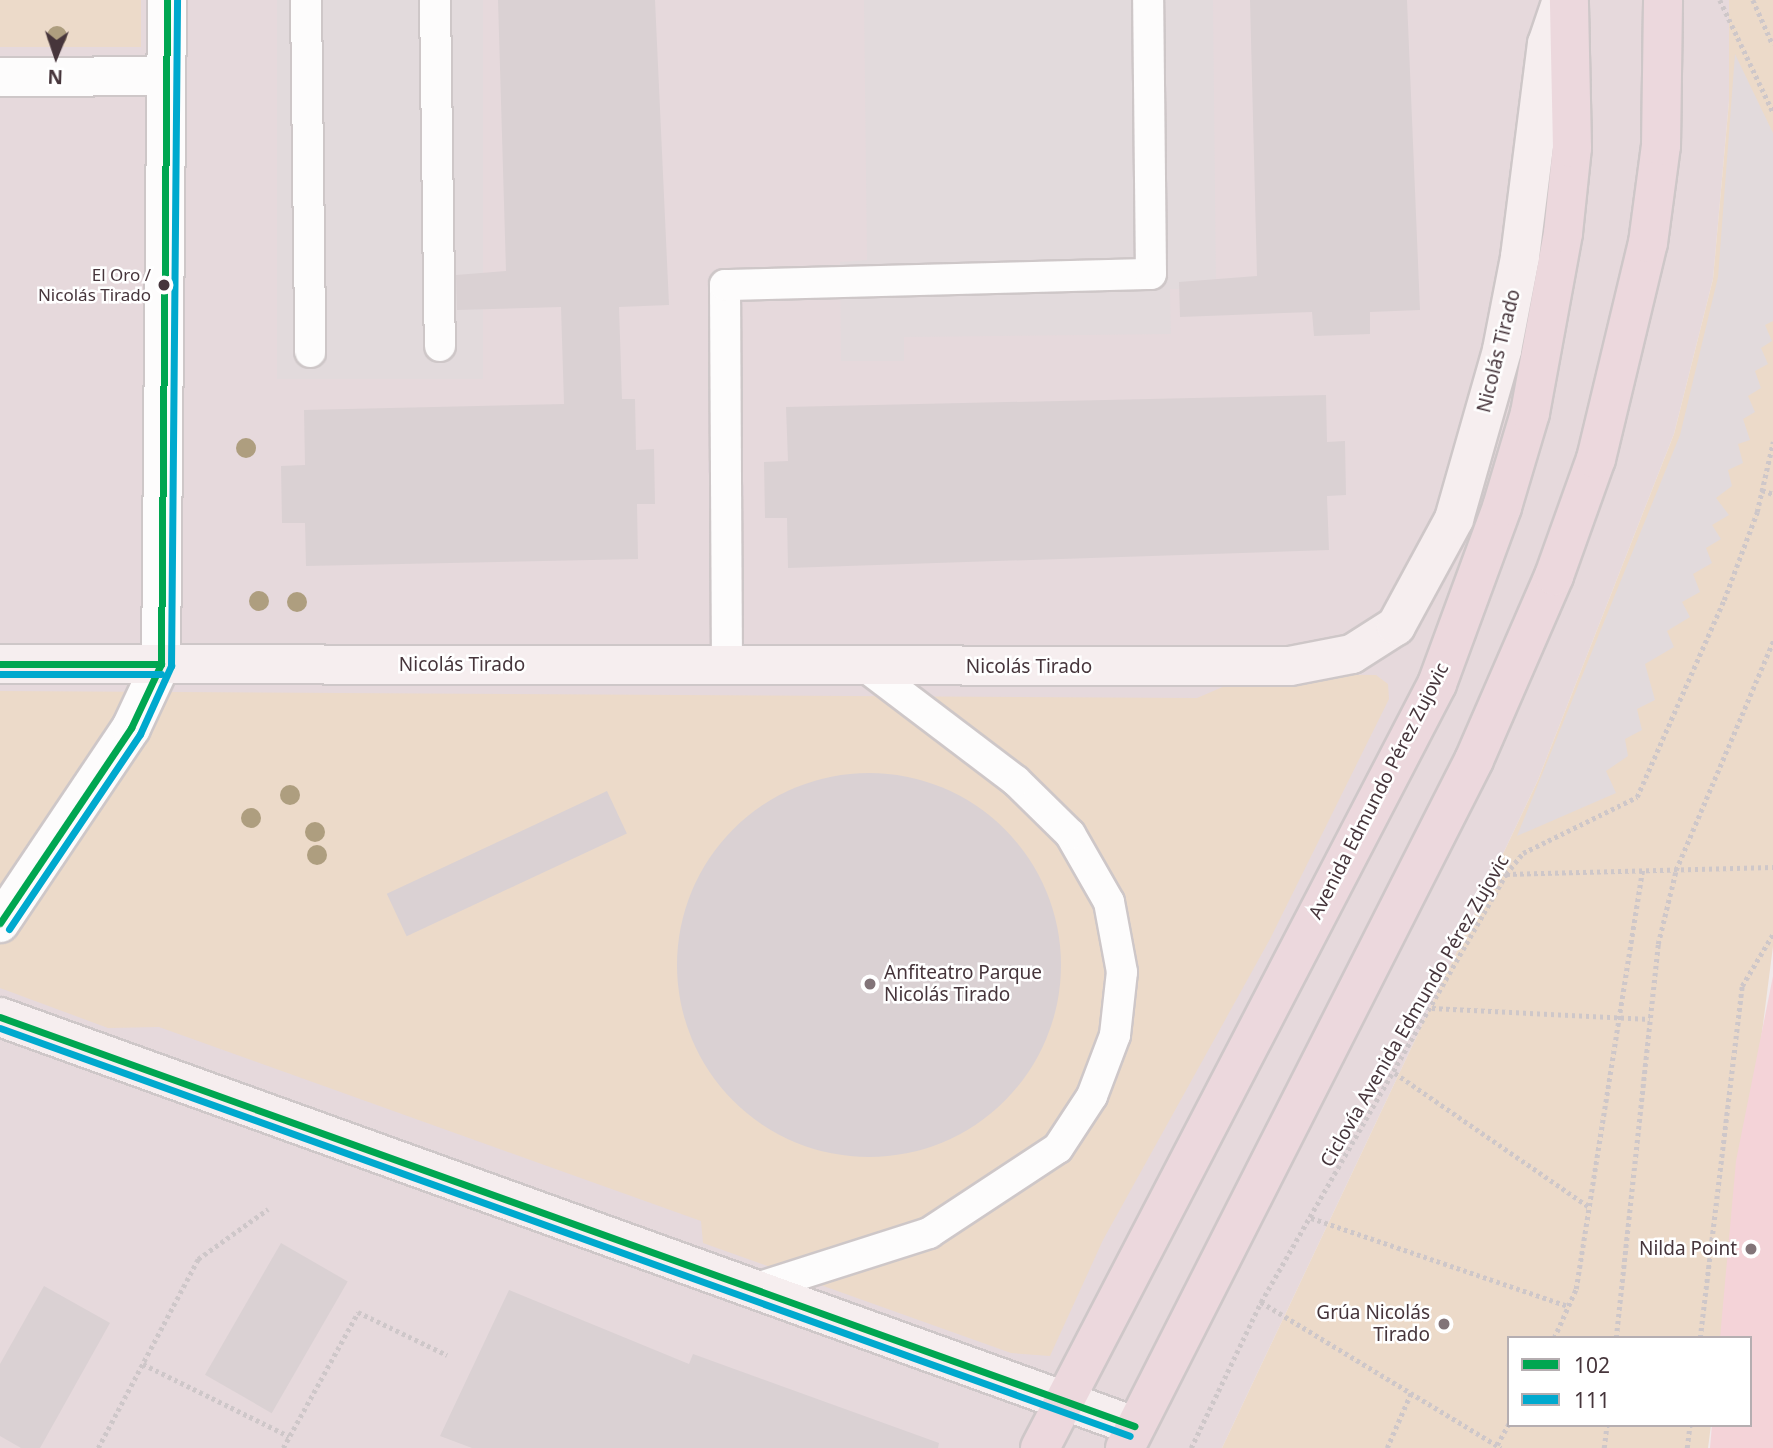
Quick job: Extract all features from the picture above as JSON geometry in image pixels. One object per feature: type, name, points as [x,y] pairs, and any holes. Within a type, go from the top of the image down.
[{"type":"highway","name":"Avenida Edmundo Pérez Zujovic","points":[[1040,1448],[1437,684],[1502,507],[1530,413],[1563,233],[1572,148],[1569,0]]},
{"type":"highway","points":[[1129,1437],[1474,761],[1554,576],[1596,459],[1648,243],[1661,146],[1664,0]]},
{"type":"main road","name":"Nicolás Tirado","points":[[0,664],[727,668],[1290,666],[1352,654],[1396,626],[1454,519],[1502,350],[1520,257],[1547,44],[1562,0]]},
{"type":"main road","points":[[0,1017],[1066,1397],[1129,1437]]},
{"type":"street","points":[[0,923],[131,728],[161,664],[167,0]]},
{"type":"street","points":[[0,77],[166,76]]},
{"type":"lane","points":[[306,0],[310,352]]},
{"type":"lane","points":[[435,0],[440,346]]},
{"type":"lane","points":[[727,668],[726,285],[1150,274],[1147,0]]},
{"type":"lane","points":[[757,1288],[929,1233],[1058,1148],[1092,1096],[1115,1035],[1122,972],[1109,902],[1070,834],[1016,781],[866,667]]},
{"type":"path","points":[[1720,0],[1773,112]]},
{"type":"path","points":[[1753,0],[1773,45]]},
{"type":"path","name":"Ciclovía Avenida Edmundo Pérez Zujovic","points":[[1191,1448],[1261,1302],[1395,1073],[1506,874],[1523,853],[1637,797],[1724,600],[1762,490],[1773,442]]},
{"type":"path","points":[[1762,490],[1773,494]]},
{"type":"path","points":[[1616,1336],[1658,944],[1676,870],[1773,641]]},
{"type":"path","points":[[1506,874],[1773,867]]},
{"type":"path","points":[[1555,1336],[1569,1306],[1589,1207],[1642,870]]},
{"type":"path","points":[[1700,1336],[1742,986],[1773,934]]},
{"type":"path","points":[[1432,1008],[1650,1018]]},
{"type":"path","points":[[1395,1073],[1589,1207]]},
{"type":"path","points":[[98,1448],[198,1259],[268,1209]]},
{"type":"path","points":[[1311,1218],[1569,1306]]},
{"type":"path","points":[[1261,1302],[1499,1447],[1507,1427]]},
{"type":"path","points":[[283,1448],[358,1312],[447,1355]]},
{"type":"path","points":[[142,1364],[289,1436]]},
{"type":"path","points":[[1387,1448],[1411,1393]]},
{"type":"path","points":[[1604,1448],[1607,1427]]},
{"type":"path","points":[[1687,1448],[1690,1427]]},
{"type":"shaded area","points":[[0,0],[1729,0],[1729,101],[1713,279],[1674,434],[1538,780],[1222,1448],[0,1448]]},
{"type":"shaded area","points":[[0,0],[141,0],[141,47],[0,47]]},
{"type":"shaded area","points":[[277,0],[483,0],[483,379],[277,379]]},
{"type":"shaded area","points":[[864,0],[1213,0],[1216,289],[1170,289],[1171,334],[904,337],[904,361],[841,361],[840,262],[867,260]]},
{"type":"shaded area","points":[[1729,0],[1773,0],[1773,946],[1723,1336],[1507,1336],[1507,1427],[1711,1427],[1708,1448],[1222,1448],[1538,780],[1674,434],[1713,279],[1729,101]]},
{"type":"shaded area","points":[[1735,54],[1773,133],[1773,321],[1765,325],[1772,341],[1761,348],[1768,364],[1755,371],[1761,388],[1748,396],[1755,412],[1743,419],[1750,440],[1738,444],[1743,463],[1728,470],[1732,486],[1716,498],[1729,515],[1712,525],[1721,539],[1706,548],[1712,563],[1693,574],[1700,592],[1682,602],[1690,617],[1667,631],[1674,647],[1645,664],[1655,700],[1637,709],[1642,730],[1625,739],[1628,756],[1606,771],[1616,793],[1517,836],[1680,435],[1718,277]]},
{"type":"shaded area","points":[[1253,674],[1376,675],[1388,684],[1389,699],[1270,939],[1103,1240],[1050,1356],[1011,1353],[703,1243],[701,1221],[159,1027],[108,1028],[0,988],[0,691],[1197,698]]},
{"type":"sand","name":"Nilda Point","points":[[1773,976],[1773,1448],[1710,1448],[1712,1427],[1752,1427],[1752,1336],[1720,1336],[1736,1161]]},
{"type":"building","points":[[498,0],[655,0],[669,305],[619,307],[622,399],[635,399],[636,450],[654,449],[655,504],[637,504],[638,559],[306,566],[305,523],[282,523],[281,466],[305,465],[304,410],[564,404],[561,307],[457,310],[456,275],[506,271]]},
{"type":"building","points":[[1250,0],[1407,0],[1420,310],[1370,312],[1370,334],[1314,336],[1312,312],[1180,317],[1179,282],[1257,276]]},
{"type":"building","points":[[1326,395],[1327,442],[1345,441],[1346,495],[1327,496],[1329,550],[788,568],[787,518],[765,518],[764,462],[788,461],[786,407]]},
{"type":"building","name":"Anfiteatro Parque Nicolás Tirado","points":[[869,773],[906,776],[943,787],[976,805],[1005,829],[1029,858],[1047,891],[1058,928],[1061,965],[1058,1002],[1047,1039],[1029,1072],[1005,1101],[976,1125],[943,1143],[906,1154],[869,1157],[832,1154],[795,1143],[762,1125],[733,1101],[709,1072],[691,1039],[680,1002],[677,965],[680,928],[691,891],[709,858],[733,829],[762,805],[795,787],[832,776]]},
{"type":"building","points":[[607,791],[627,834],[407,936],[387,894]]},
{"type":"building","points":[[281,1243],[348,1282],[272,1413],[205,1375]]},
{"type":"building","points":[[44,1286],[110,1323],[40,1448],[21,1448],[0,1436],[0,1364]]},
{"type":"building","points":[[509,1290],[689,1364],[693,1354],[939,1443],[938,1448],[472,1448],[440,1436]]},
{"type":"transit line","name":"102","points":[[0,923],[131,728],[161,664],[167,0]]},
{"type":"transit line","name":"111","points":[[9,929],[140,734],[171,666],[177,0]]},
{"type":"transit line","name":"102","points":[[0,664],[161,664]]},
{"type":"transit line","name":"111","points":[[0,674],[161,674]]},
{"type":"transit line","name":"102","points":[[0,1017],[1134,1426]]},
{"type":"transit line","name":"111","points":[[0,1028],[1130,1436]]},
{"type":"place","name":"El Oro / Nicolás Tirado","points":[[164,285]]},
{"type":"place","name":"Anfiteatro Parque Nicolás Tirado","points":[[870,984]]},
{"type":"place","name":"Nilda Point","points":[[1751,1249]]},
{"type":"place","name":"Grúa Nicolás Tirado","points":[[1444,1324]]}]
